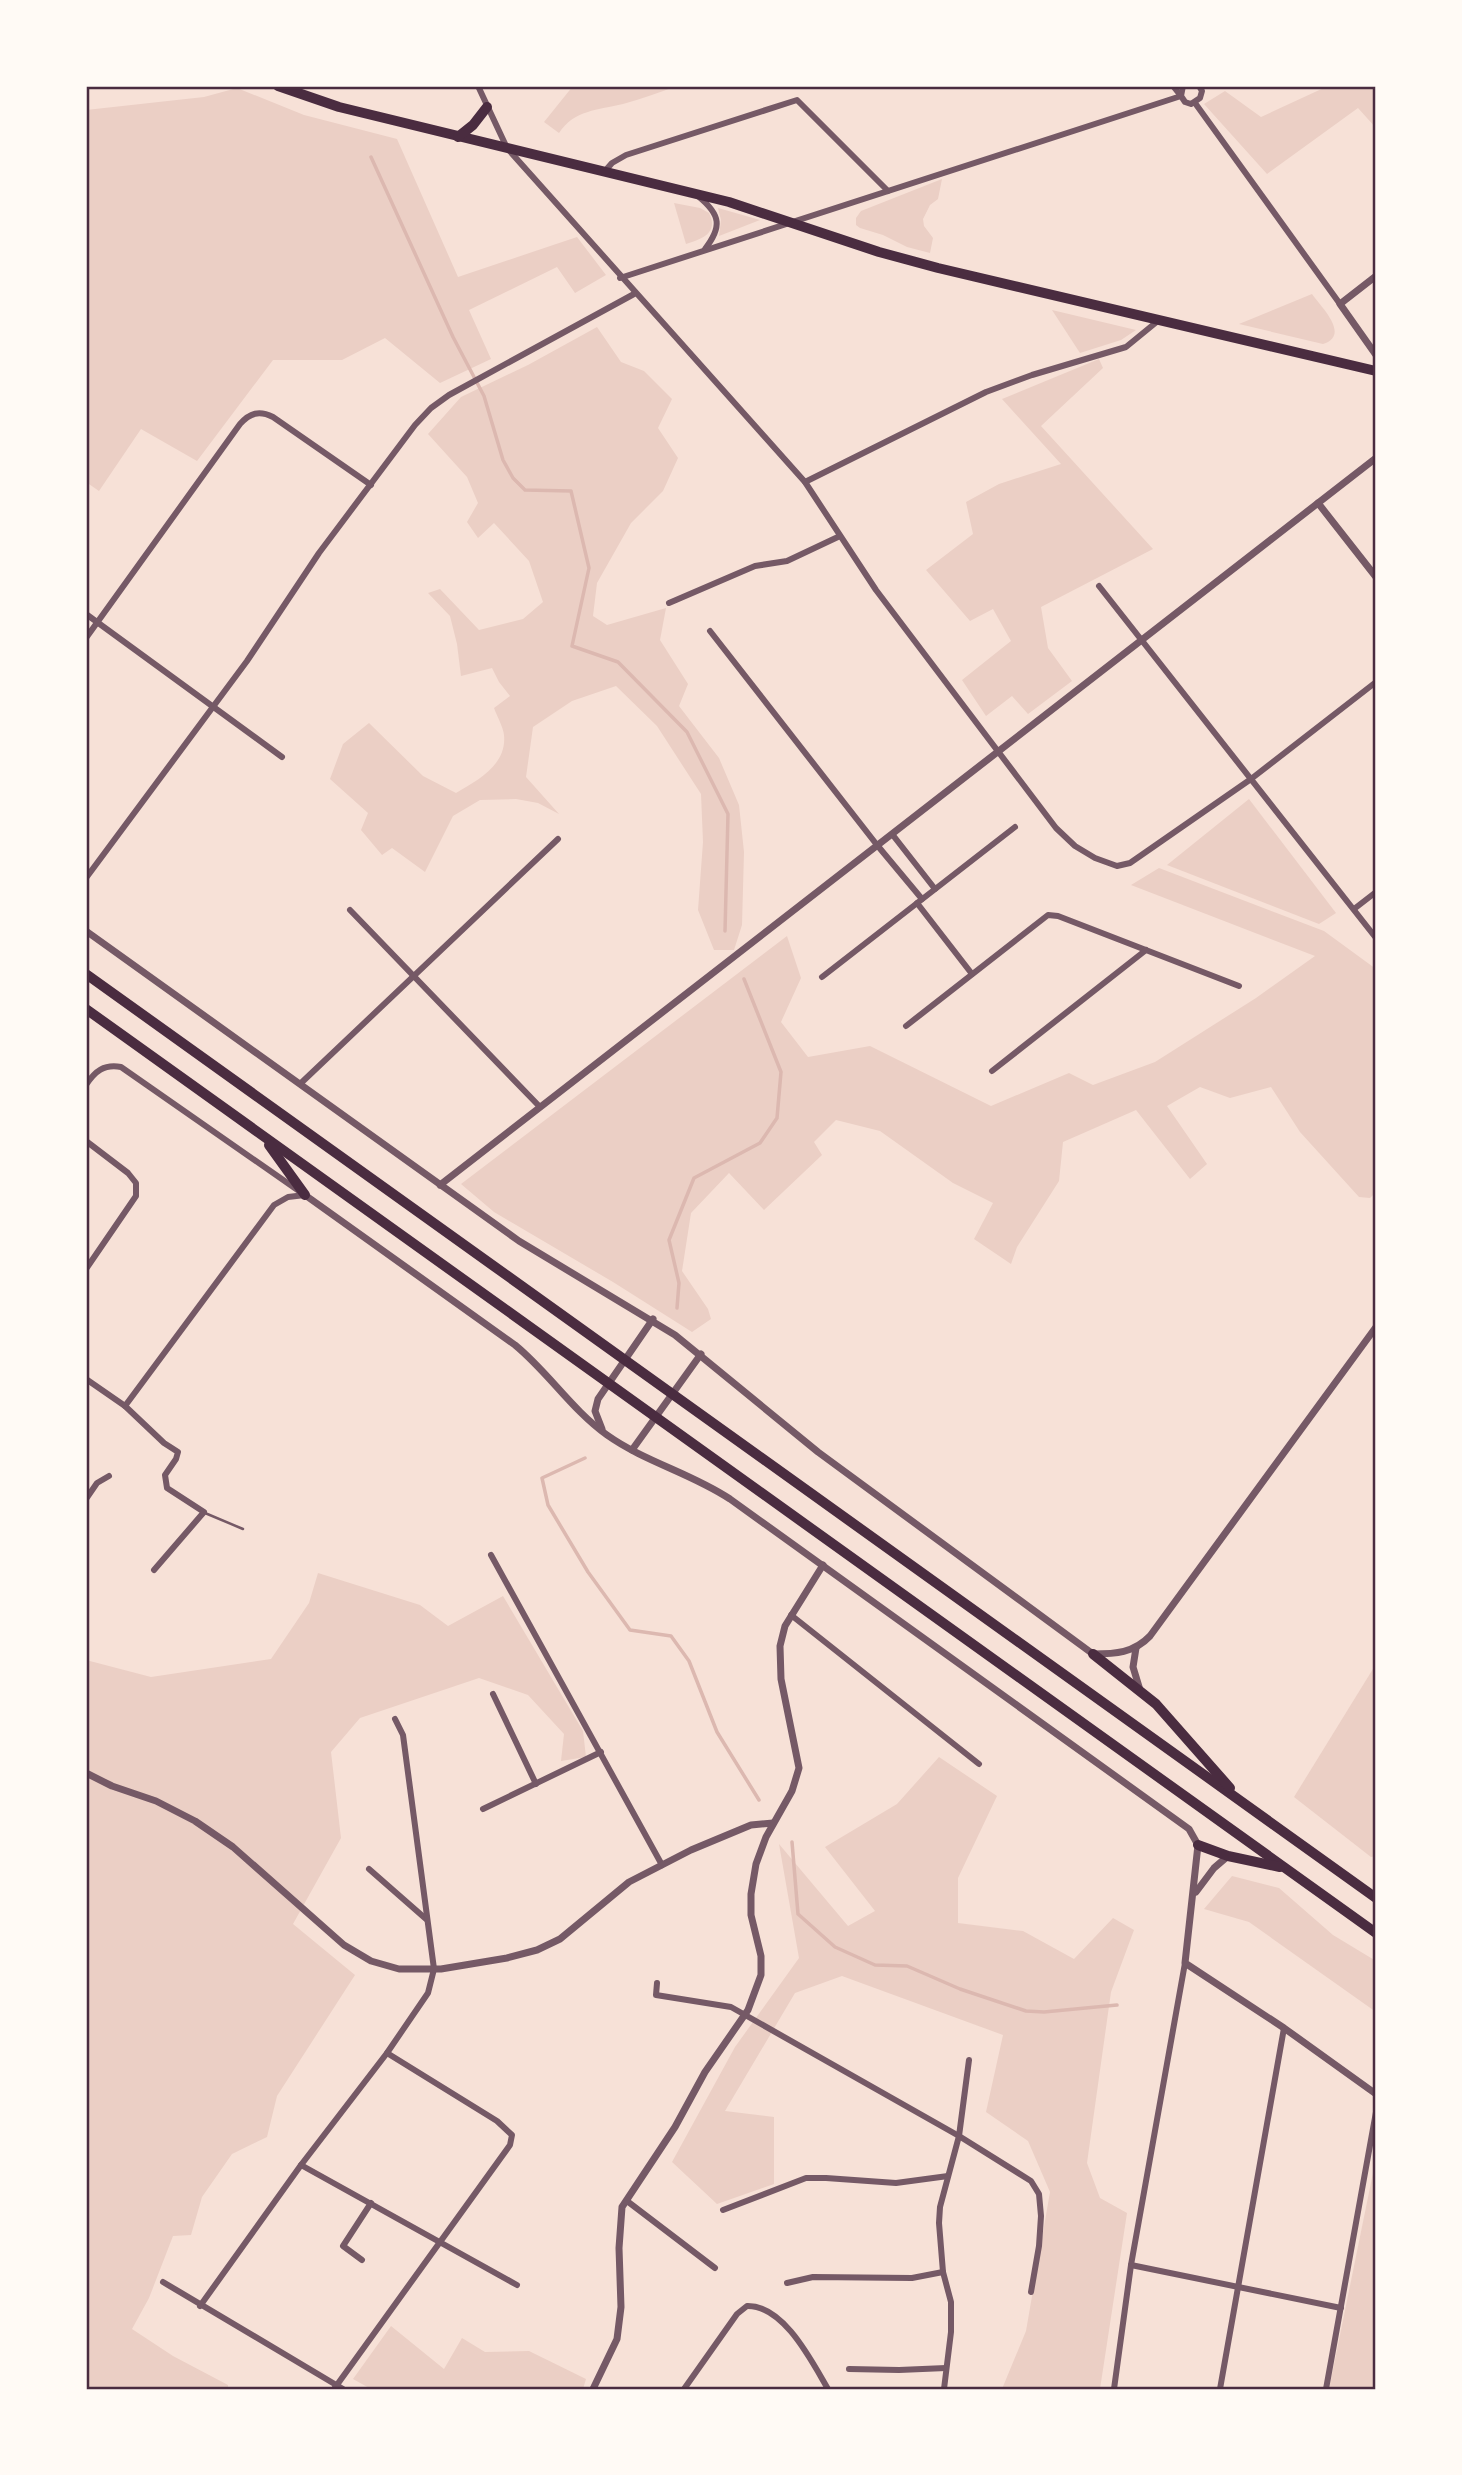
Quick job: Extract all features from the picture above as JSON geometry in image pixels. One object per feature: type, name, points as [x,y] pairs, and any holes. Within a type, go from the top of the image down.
[{"type":"highway","points":[[86,974],[1376,1898]]},
{"type":"highway","points":[[86,1009],[1376,1933]]},
{"type":"highway","points":[[264,1136],[305,1195]]},
{"type":"highway","points":[[1093,1654],[1140,1690],[1169,1717],[1243,1803]]},
{"type":"highway","points":[[1198,1845],[1228,1856],[1287,1869]]},
{"type":"main road","points":[[278,86],[339,107],[693,192],[916,263],[1376,372]]},
{"type":"main road","points":[[458,136],[473,125],[487,107]]},
{"type":"street","points":[[478,86],[507,148],[634,294],[805,482],[876,590],[1064,837],[1095,858],[1124,866],[1251,779],[1376,682]]},
{"type":"street","points":[[1173,86],[1188,103],[1195,103],[1200,98],[1201,86]]},
{"type":"street","points":[[1181,96],[1183,86]]},
{"type":"street","points":[[620,278],[1181,96]]},
{"type":"street","points":[[605,171],[612,163],[626,155],[797,100],[888,191]]},
{"type":"street","points":[[1195,103],[1376,355]]},
{"type":"street","points":[[693,192],[710,206],[717,220],[715,234],[704,251]]},
{"type":"street","points":[[1340,304],[1376,276]]},
{"type":"street","points":[[86,878],[247,661],[306,570],[423,416],[439,401],[634,294]]},
{"type":"street","points":[[805,482],[986,392],[1032,375],[1126,347],[1160,320]]},
{"type":"street","points":[[86,638],[240,424],[255,413],[273,417],[370,485]]},
{"type":"street","points":[[440,1185],[1376,458]]},
{"type":"street","points":[[1318,503],[1376,578]]},
{"type":"street","points":[[669,603],[755,566],[787,561],[840,536]]},
{"type":"street","points":[[1098,586],[1376,937]]},
{"type":"street","points":[[86,614],[282,757]]},
{"type":"street","points":[[710,631],[877,845],[972,974]]},
{"type":"street","points":[[822,978],[1015,827]]},
{"type":"street","points":[[892,834],[935,888]]},
{"type":"street","points":[[300,1084],[558,839]]},
{"type":"street","points":[[1354,909],[1376,892]]},
{"type":"street","points":[[350,910],[540,1107]]},
{"type":"street","points":[[906,1026],[1048,915],[1058,916],[1239,986]]},
{"type":"street","points":[[86,931],[519,1241],[653,1320],[701,1354],[818,1452],[1093,1654],[1113,1654],[1136,1648],[1157,1629],[1376,1327]]},
{"type":"street","points":[[992,1071],[1146,950]]},
{"type":"street","points":[[86,1085],[100,1069],[111,1065],[121,1067],[515,1345],[538,1364],[583,1415],[605,1433],[632,1450],[710,1486],[1189,1829],[1198,1845],[1194,1896],[1185,1963],[1131,2265],[1114,2389]]},
{"type":"street","points":[[86,1142],[128,1173],[136,1183],[136,1196],[86,1269]]},
{"type":"street","points":[[125,1406],[274,1205],[288,1197],[305,1195]]},
{"type":"street","points":[[605,1433],[596,1411],[598,1399],[653,1320]]},
{"type":"street","points":[[632,1450],[701,1354]]},
{"type":"street","points":[[86,1379],[125,1406],[164,1443],[178,1452],[165,1475],[167,1488],[204,1512],[154,1570]]},
{"type":"street","points":[[86,1499],[97,1483],[109,1476]]},
{"type":"street","points":[[491,1555],[662,1865]]},
{"type":"street","points":[[593,2389],[617,2339],[621,2307],[619,2248],[622,2207],[675,2127],[705,2072],[757,1992],[761,1956],[751,1915],[756,1864],[773,1823],[792,1791],[799,1768],[781,1679],[780,1646],[785,1626],[822,1565]]},
{"type":"street","points":[[791,1615],[979,1764]]},
{"type":"street","points":[[1136,1648],[1133,1667],[1140,1690]]},
{"type":"street","points":[[492,1694],[536,1784]]},
{"type":"street","points":[[200,2306],[301,2165],[387,2053],[428,1993],[434,1969],[403,1735],[395,1719]]},
{"type":"street","points":[[483,1809],[601,1752]]},
{"type":"street","points":[[86,1773],[112,1786],[156,1801],[195,1821],[233,1847],[344,1945],[371,1961],[399,1969],[434,1969],[507,1958],[537,1950],[560,1939],[622,1887],[662,1865],[751,1825],[773,1823]]},
{"type":"street","points":[[1194,1896],[1214,1868],[1228,1856]]},
{"type":"street","points":[[369,1869],[427,1919]]},
{"type":"street","points":[[1185,1963],[1284,2028],[1376,2094]]},
{"type":"street","points":[[657,1983],[656,1995],[731,2007],[959,2136],[1031,2181],[1039,2194],[1041,2216],[1040,2246],[1031,2292]]},
{"type":"street","points":[[1220,2389],[1284,2028]]},
{"type":"street","points":[[163,2282],[338,2388],[510,2145],[512,2135],[497,2121],[387,2053]]},
{"type":"street","points":[[944,2389],[951,2332],[951,2302],[943,2272],[939,2223],[959,2136],[969,2060]]},
{"type":"street","points":[[1326,2389],[1376,2112]]},
{"type":"street","points":[[301,2165],[517,2285]]},
{"type":"street","points":[[723,2210],[806,2178],[896,2183],[948,2176]]},
{"type":"street","points":[[627,2201],[715,2268]]},
{"type":"street","points":[[362,2260],[343,2246],[370,2203]]},
{"type":"street","points":[[1131,2265],[1341,2308]]},
{"type":"street","points":[[787,2283],[813,2277],[912,2278],[943,2272]]},
{"type":"street","points":[[684,2389],[737,2314],[747,2305],[755,2305],[780,2322],[800,2341],[828,2389]]},
{"type":"street","points":[[849,2369],[946,2368]]},
{"type":"lane","points":[[204,1512],[243,1529]]},
{"type":"shaded area","points":[[573,86],[677,86],[579,115],[559,133],[544,122]]},
{"type":"shaded area","points":[[1328,86],[1376,86],[1376,128],[1358,108],[1267,174],[1204,104],[1225,91],[1261,117]]},
{"type":"shaded area","points":[[237,88],[304,115],[397,139],[458,277],[577,237],[606,275],[575,293],[557,267],[469,310],[491,359],[440,383],[385,338],[342,360],[273,360],[197,461],[141,429],[99,491],[86,482],[86,110],[204,97]]},
{"type":"shaded area","points":[[942,179],[938,199],[930,205],[923,219],[924,226],[933,238],[930,253],[907,247],[856,225],[856,218],[861,211]]},
{"type":"shaded area","points":[[674,203],[700,208],[709,213],[712,226],[707,234],[686,244]]},
{"type":"shaded area","points":[[718,208],[760,220],[719,236],[721,220]]},
{"type":"shaded area","points":[[1312,294],[1327,313],[1334,328],[1331,340],[1323,344],[1239,324]]},
{"type":"shaded area","points":[[1052,310],[1136,330],[1121,340],[1080,353]]},
{"type":"shaded area","points":[[597,327],[621,362],[644,371],[672,399],[658,428],[678,458],[663,491],[631,523],[597,583],[593,616],[607,625],[666,608],[660,640],[688,684],[679,706],[719,758],[739,805],[744,852],[742,925],[734,950],[714,950],[698,910],[703,842],[701,794],[657,726],[616,686],[572,701],[533,727],[526,777],[559,814],[538,803],[516,799],[480,800],[453,816],[425,872],[392,848],[382,855],[361,830],[368,813],[330,779],[343,744],[369,723],[423,776],[456,793],[489,770],[501,755],[504,735],[494,708],[510,696],[492,668],[461,676],[450,616],[428,593],[440,589],[479,630],[523,619],[543,602],[529,561],[494,523],[478,538],[467,522],[478,503],[467,477],[428,434],[461,397],[528,365]]},
{"type":"shaded area","points":[[1099,359],[1103,368],[1041,426],[1153,549],[1041,607],[1048,648],[1072,681],[1028,714],[1012,696],[986,716],[962,680],[1011,641],[993,609],[970,621],[926,570],[973,534],[966,502],[999,484],[1061,464],[1002,399]]},
{"type":"shaded area","points":[[1249,799],[1336,913],[1319,924],[1167,865]]},
{"type":"shaded area","points":[[1159,868],[1324,931],[1376,969],[1376,1192],[1370,1198],[1359,1197],[1300,1132],[1271,1087],[1230,1098],[1200,1087],[1167,1106],[1207,1164],[1190,1179],[1136,1110],[1063,1142],[1059,1181],[1017,1247],[1011,1264],[974,1239],[993,1203],[953,1183],[880,1131],[836,1120],[814,1142],[822,1155],[764,1210],[729,1173],[691,1213],[682,1271],[708,1309],[711,1319],[692,1332],[494,1212],[461,1184],[787,936],[801,978],[781,1022],[808,1057],[870,1046],[991,1106],[1069,1073],[1093,1085],[1155,1062],[1256,998],[1315,956],[1131,885]]},
{"type":"shaded area","points":[[318,1573],[420,1605],[448,1626],[503,1596],[583,1731],[586,1757],[561,1761],[564,1734],[528,1695],[479,1678],[360,1718],[331,1752],[341,1838],[293,1924],[355,1975],[277,2096],[267,2137],[232,2154],[202,2197],[191,2235],[173,2236],[149,2298],[132,2329],[173,2356],[228,2385],[228,2389],[86,2389],[86,1660],[151,1677],[271,1659],[309,1603]]},
{"type":"shaded area","points":[[1376,1664],[1376,1856],[1371,1857],[1294,1797]]},
{"type":"shaded area","points":[[939,1757],[997,1796],[958,1878],[958,1923],[1023,1931],[1074,1959],[1113,1918],[1134,1930],[1111,1992],[1087,2163],[1100,2198],[1127,2213],[1100,2389],[1002,2389],[1026,2331],[1050,2192],[1028,2141],[986,2112],[1003,2035],[842,1976],[795,1993],[725,2111],[774,2117],[774,2184],[717,2204],[672,2162],[735,2047],[799,1958],[779,1844],[848,1926],[875,1911],[825,1847],[897,1804]]},
{"type":"shaded area","points":[[1232,1876],[1279,1888],[1333,1935],[1376,1961],[1376,2012],[1249,1922],[1204,1909]]},
{"type":"shaded area","points":[[1376,2158],[1376,2389],[1329,2389]]},
{"type":"shaded area","points":[[391,2326],[444,2369],[462,2338],[485,2352],[529,2351],[586,2379],[583,2389],[371,2389],[353,2379]]},
{"type":"waterway","points":[[371,157],[453,337],[484,396],[503,460],[513,478],[525,490],[571,491],[589,568],[572,646],[618,662],[687,732],[728,814],[725,931]]},
{"type":"waterway","points":[[677,1308],[679,1283],[669,1240],[694,1178],[760,1143],[777,1118],[781,1072],[744,979]]},
{"type":"waterway","points":[[585,1458],[542,1478],[548,1505],[588,1572],[630,1630],[671,1636],[689,1661],[717,1732],[759,1800]]},
{"type":"waterway","points":[[792,1842],[798,1914],[835,1947],[875,1965],[907,1966],[960,1989],[1026,2011],[1044,2012],[1117,2005]]}]
